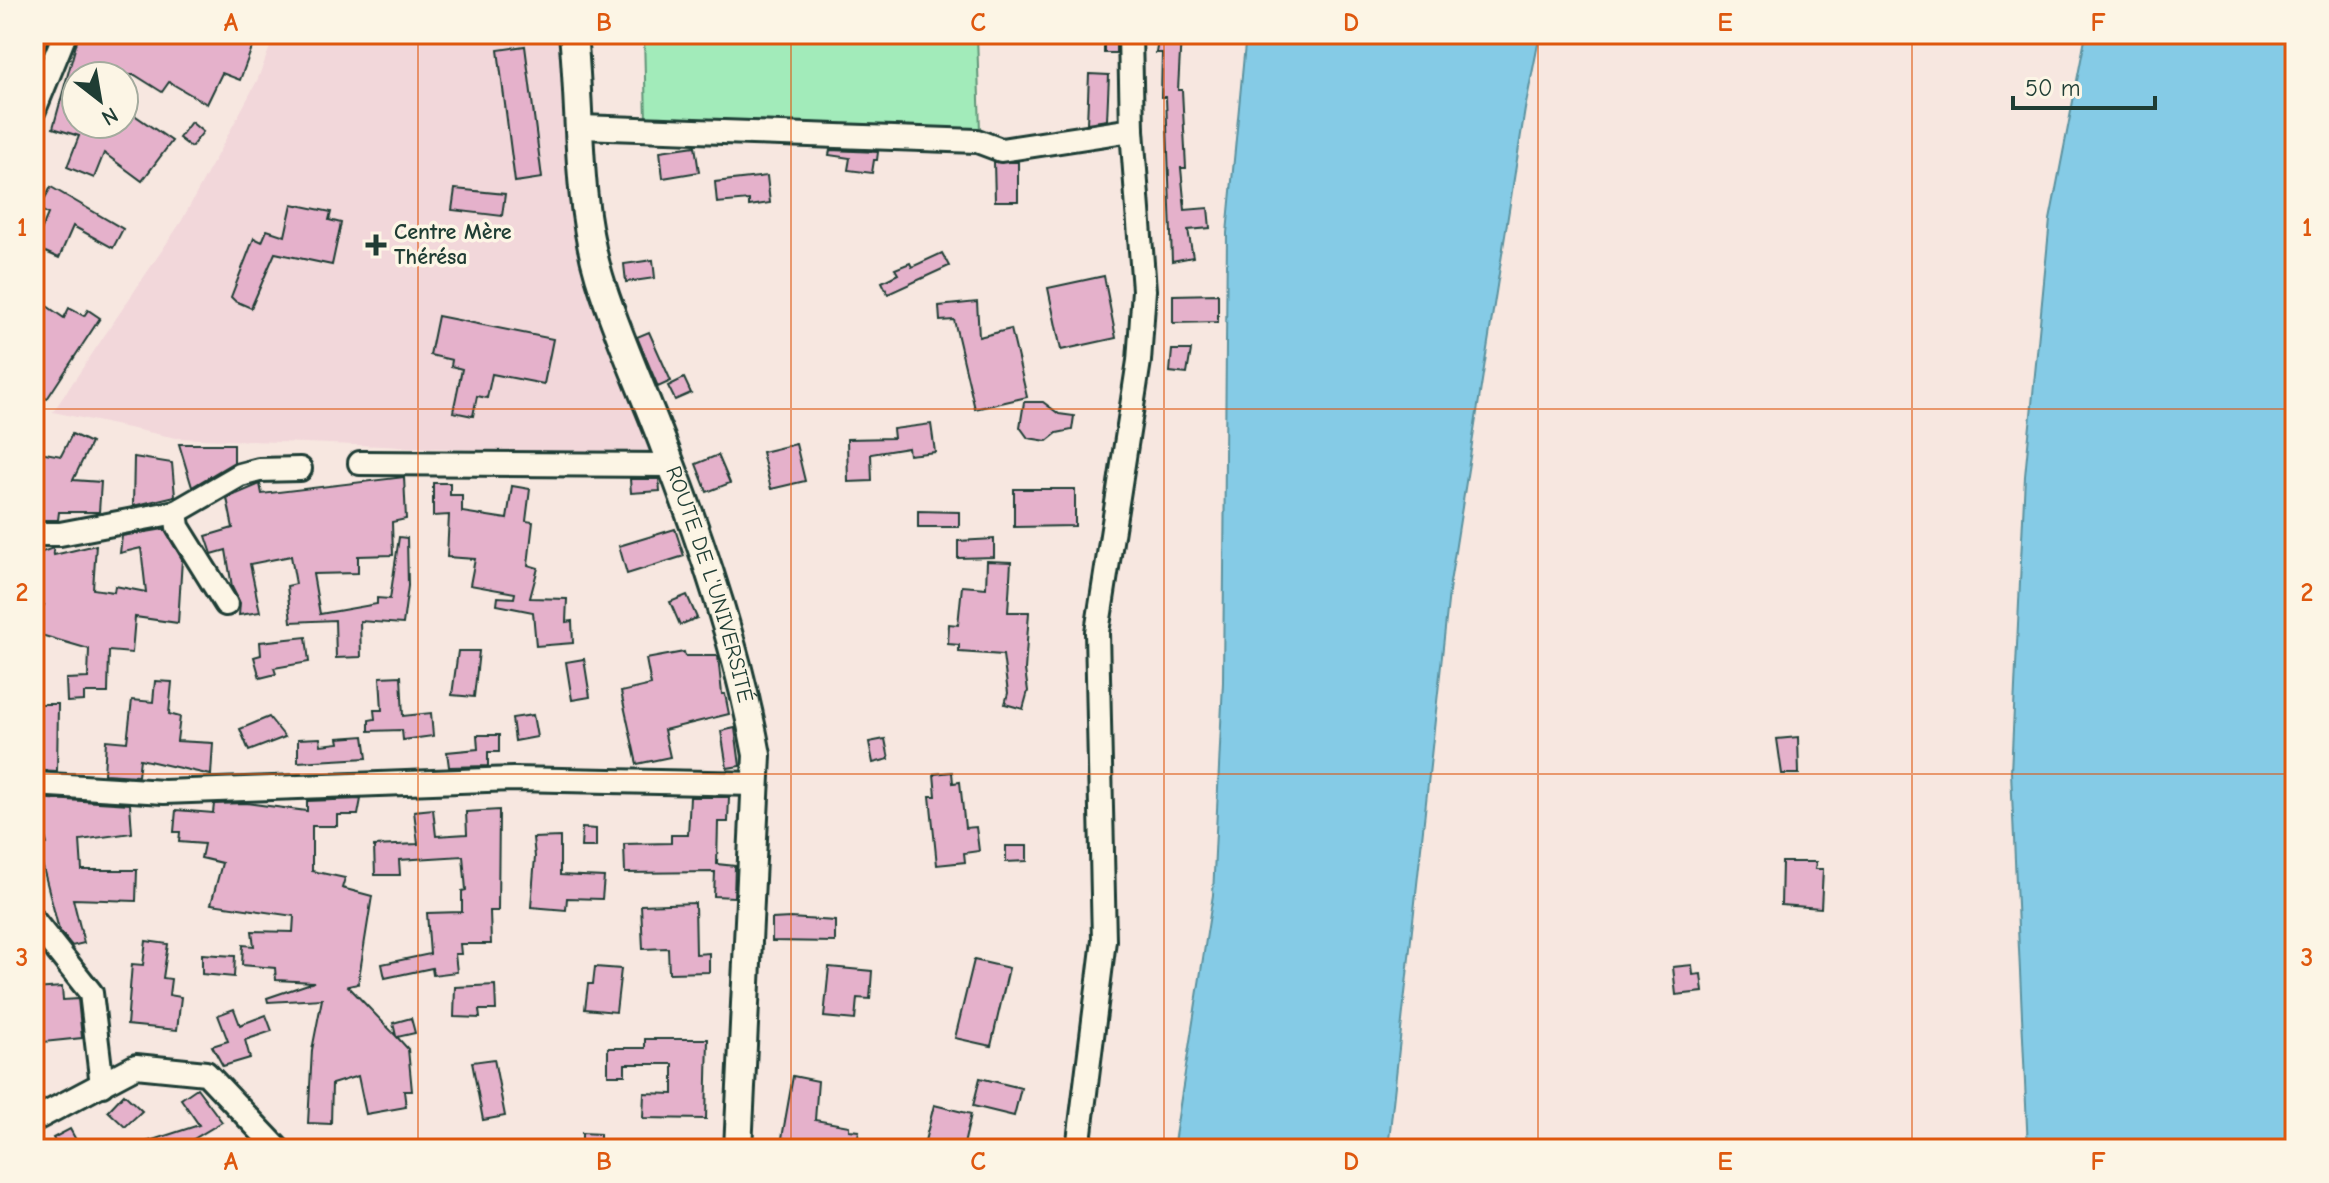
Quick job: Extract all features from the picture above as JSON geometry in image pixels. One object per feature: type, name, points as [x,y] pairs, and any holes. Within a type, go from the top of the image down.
[{"type":"street","points":[[34,110],[65,34]]},
{"type":"street","name":"ROUTE DE L'UNIVERSITÉ","points":[[573,34],[588,222],[599,275],[672,465],[746,691],[757,755],[738,1149]]},
{"type":"street","points":[[1078,1149],[1104,940],[1097,632],[1139,361],[1144,290],[1132,130],[1130,34]]},
{"type":"street","points":[[581,127],[977,141],[1001,150],[1132,130]]},
{"type":"street","points":[[360,463],[672,465]]},
{"type":"street","points":[[34,534],[60,534],[176,512],[240,475],[259,470],[300,469]]},
{"type":"street","points":[[176,512],[178,527],[226,604]]},
{"type":"street","points":[[34,784],[99,785],[164,792],[513,779],[756,784]]},
{"type":"street","points":[[34,921],[91,993],[102,1085]]},
{"type":"street","points":[[34,1120],[136,1066],[206,1073],[278,1149]]},
{"type":"shaded area","name":"Centre Mère Thérésa","points":[[275,34],[559,34],[564,42],[590,268],[666,457],[176,438],[53,412],[181,222],[257,81]]},
{"type":"green space","points":[[644,34],[977,34],[980,132],[646,122]]},
{"type":"water","points":[[1246,34],[1540,34],[1525,109],[1450,583],[1388,1149],[1173,1149],[1213,895],[1223,682],[1227,233]]},
{"type":"water","points":[[2086,34],[2295,34],[2295,1149],[2028,1149],[2011,772],[2025,476],[2050,220]]},
{"type":"building","points":[[34,34],[50,34],[41,56],[34,53]]},
{"type":"building","points":[[79,34],[257,34],[240,80],[222,73],[207,104],[169,82],[162,92],[140,78],[140,60],[72,60]]},
{"type":"building","points":[[1104,34],[1116,34],[1116,53],[1104,53]]},
{"type":"building","points":[[1159,34],[1181,34],[1178,90],[1182,90],[1186,168],[1181,168],[1185,210],[1208,208],[1210,228],[1188,230],[1193,257],[1172,261],[1166,97],[1161,97],[1162,53],[1156,53]]},
{"type":"building","points":[[525,46],[542,178],[515,182],[498,50]]},
{"type":"building","points":[[1089,74],[1109,75],[1107,120],[1087,123]]},
{"type":"building","points":[[60,103],[60,130],[53,128]]},
{"type":"building","points":[[140,119],[172,141],[142,181],[104,153],[94,178],[67,167],[77,140],[140,140]]},
{"type":"building","points":[[191,122],[203,132],[191,147],[179,138]]},
{"type":"building","points":[[695,146],[699,172],[663,178],[660,151]]},
{"type":"building","points":[[830,150],[878,152],[877,160],[874,160],[872,173],[848,170],[850,158],[829,155]]},
{"type":"building","points":[[994,162],[1018,162],[1018,201],[995,201]]},
{"type":"building","points":[[767,176],[770,203],[749,206],[749,200],[717,203],[715,182]]},
{"type":"building","points":[[51,187],[123,229],[113,248],[73,226],[59,258],[34,247],[48,214],[39,209]]},
{"type":"building","points":[[455,189],[505,194],[502,216],[452,210]]},
{"type":"building","points":[[292,204],[331,212],[329,220],[341,223],[332,265],[275,253],[251,308],[235,301],[231,297],[254,238],[262,242],[267,230],[285,236]]},
{"type":"building","points":[[942,253],[949,266],[888,294],[882,282],[898,274],[895,269],[910,263],[912,267]]},
{"type":"building","points":[[653,260],[655,278],[626,282],[624,264]]},
{"type":"building","points":[[1104,276],[1116,338],[1061,350],[1048,288]]},
{"type":"building","points":[[1218,294],[1218,322],[1173,323],[1173,295]]},
{"type":"building","points":[[34,297],[64,318],[69,308],[84,316],[88,310],[100,318],[47,399],[34,391],[34,377],[41,365],[34,360],[40,352],[34,348]]},
{"type":"building","points":[[977,302],[979,337],[1011,329],[1027,397],[975,409],[954,320],[940,321],[939,306]]},
{"type":"building","points":[[438,316],[553,339],[544,384],[492,374],[487,398],[477,396],[473,416],[453,412],[462,369],[451,366],[452,360],[430,355]]},
{"type":"building","points":[[649,332],[671,381],[658,387],[637,337]]},
{"type":"building","points":[[1172,350],[1191,350],[1187,374],[1170,372]]},
{"type":"building","points":[[684,378],[691,393],[675,400],[668,386]]},
{"type":"building","points":[[1024,402],[1043,402],[1059,414],[1074,416],[1072,430],[1057,433],[1047,441],[1028,438],[1020,427]]},
{"type":"building","points":[[931,424],[935,452],[909,455],[908,448],[871,454],[872,481],[848,482],[847,439],[894,438],[893,429]]},
{"type":"building","points":[[72,434],[91,443],[73,480],[101,482],[99,512],[59,512],[58,520],[34,520],[34,451],[61,456]]},
{"type":"building","points":[[179,444],[234,444],[234,462],[192,487]]},
{"type":"building","points":[[796,444],[805,481],[771,489],[762,452]]},
{"type":"building","points":[[718,455],[730,483],[707,492],[696,464]]},
{"type":"building","points":[[134,457],[172,463],[175,496],[133,506]]},
{"type":"building","points":[[404,477],[406,519],[392,522],[393,555],[358,556],[358,573],[313,574],[320,614],[377,604],[377,598],[390,599],[399,537],[407,538],[408,586],[403,624],[360,621],[361,657],[336,658],[335,620],[291,622],[287,586],[296,584],[291,556],[250,564],[260,612],[239,615],[240,603],[232,587],[226,550],[212,554],[206,536],[233,528],[227,498],[260,484],[262,494]]},
{"type":"building","points":[[630,479],[659,479],[660,491],[631,493]]},
{"type":"building","points":[[433,483],[450,483],[450,495],[462,495],[462,512],[507,519],[512,486],[530,489],[526,521],[533,522],[528,565],[538,568],[530,598],[567,599],[566,622],[572,621],[573,643],[536,646],[533,612],[497,605],[498,597],[514,598],[515,593],[470,585],[475,559],[447,557],[449,515],[433,516]]},
{"type":"building","points":[[1014,489],[1075,489],[1075,526],[1014,527]]},
{"type":"building","points":[[918,511],[959,512],[959,527],[918,527]]},
{"type":"building","points":[[164,529],[182,559],[178,623],[135,617],[132,653],[109,651],[108,693],[84,693],[84,701],[67,702],[66,679],[88,678],[89,649],[34,633],[34,623],[44,605],[34,601],[34,555],[53,548],[54,555],[96,545],[93,589],[114,592],[115,586],[146,592],[141,548],[120,553],[122,536]]},
{"type":"building","points":[[675,529],[684,556],[627,574],[619,546]]},
{"type":"building","points":[[994,539],[994,557],[958,558],[958,541]]},
{"type":"building","points":[[987,561],[1011,562],[1008,612],[1029,612],[1025,670],[1028,691],[1023,709],[1005,704],[1008,693],[1003,655],[959,652],[959,645],[948,644],[949,624],[958,625],[962,586],[986,588]]},
{"type":"building","points":[[687,595],[697,618],[680,625],[670,602]]},
{"type":"building","points":[[306,637],[309,662],[274,668],[276,674],[260,678],[254,657],[261,655],[260,642]]},
{"type":"building","points":[[458,651],[479,651],[474,697],[452,695]]},
{"type":"building","points":[[684,652],[685,656],[718,656],[722,694],[725,694],[729,714],[664,730],[670,757],[637,764],[621,692],[651,685],[646,659]]},
{"type":"building","points":[[584,659],[590,697],[572,700],[566,662]]},
{"type":"building","points":[[401,676],[403,716],[431,713],[433,736],[403,740],[402,730],[369,731],[369,720],[375,719],[374,710],[382,710],[380,677]]},
{"type":"building","points":[[155,681],[172,682],[169,714],[180,717],[177,741],[213,743],[211,775],[140,759],[138,776],[104,774],[106,740],[127,742],[132,700],[153,702]]},
{"type":"building","points":[[36,704],[58,704],[57,771],[37,770]]},
{"type":"building","points":[[533,715],[537,737],[515,741],[512,718]]},
{"type":"building","points":[[269,717],[285,737],[249,751],[240,729]]},
{"type":"building","points":[[735,728],[740,766],[727,768],[721,731]]},
{"type":"building","points":[[477,735],[499,735],[499,752],[488,752],[488,766],[449,767],[447,752],[478,749]]},
{"type":"building","points":[[364,736],[367,758],[298,762],[298,739],[320,738],[321,745],[339,743],[338,738]]},
{"type":"building","points":[[1798,737],[1799,774],[1782,774],[1777,739]]},
{"type":"building","points":[[885,739],[889,759],[873,763],[869,742]]},
{"type":"building","points":[[952,772],[953,783],[960,782],[965,828],[976,827],[979,851],[964,853],[965,862],[937,865],[930,796],[936,796],[934,774]]},
{"type":"building","points":[[690,797],[729,797],[728,822],[718,822],[717,864],[735,866],[734,897],[714,896],[715,872],[625,873],[624,844],[671,843],[671,835],[688,835]]},
{"type":"building","points":[[34,798],[130,804],[132,833],[80,840],[82,870],[137,870],[136,901],[73,899],[84,943],[72,946],[59,930],[38,848],[47,844]]},
{"type":"building","points":[[361,799],[358,815],[337,815],[337,826],[312,826],[312,871],[345,878],[342,888],[372,896],[358,984],[348,986],[396,1036],[393,1023],[411,1018],[415,1033],[397,1037],[408,1049],[412,1091],[404,1091],[406,1107],[366,1114],[358,1076],[332,1084],[331,1124],[308,1123],[312,1050],[322,999],[268,1002],[267,998],[314,982],[276,980],[275,968],[242,965],[243,945],[254,946],[252,931],[293,932],[294,916],[211,904],[222,863],[201,858],[204,844],[179,842],[180,832],[174,832],[176,810],[213,813],[214,804],[246,803],[307,811],[307,801]]},
{"type":"building","points":[[433,809],[436,836],[467,834],[466,812],[499,810],[498,911],[490,911],[491,944],[460,944],[461,954],[455,954],[457,972],[433,975],[432,968],[385,978],[382,964],[430,954],[427,913],[462,912],[462,891],[466,890],[463,856],[399,860],[400,875],[375,875],[374,846],[418,844],[414,811]]},
{"type":"building","points":[[582,828],[596,829],[596,847],[581,847]]},
{"type":"building","points":[[560,837],[560,875],[604,877],[602,899],[567,898],[566,910],[531,907],[535,857],[533,838]]},
{"type":"building","points":[[1006,846],[1027,846],[1027,861],[1006,862]]},
{"type":"building","points":[[1782,862],[1816,862],[1815,869],[1823,869],[1821,908],[1781,905]]},
{"type":"building","points":[[695,903],[696,954],[709,953],[709,972],[669,973],[668,948],[643,949],[641,905]]},
{"type":"building","points":[[772,919],[835,921],[835,942],[772,941]]},
{"type":"building","points":[[146,941],[168,944],[163,978],[171,979],[169,995],[181,997],[177,1030],[127,1025],[132,964],[143,965]]},
{"type":"building","points":[[202,954],[235,956],[234,977],[202,974]]},
{"type":"building","points":[[974,960],[1009,968],[991,1046],[955,1038]]},
{"type":"building","points":[[1692,965],[1693,975],[1701,974],[1703,992],[1676,995],[1673,967]]},
{"type":"building","points":[[595,967],[621,969],[616,1012],[585,1009],[588,984],[593,984]]},
{"type":"building","points":[[829,967],[872,971],[870,999],[857,998],[855,1020],[824,1017]]},
{"type":"building","points":[[495,985],[496,1010],[479,1010],[480,1018],[454,1017],[455,987]]},
{"type":"building","points":[[62,987],[63,1000],[78,999],[82,1038],[34,1043],[34,989]]},
{"type":"building","points":[[234,1009],[240,1025],[266,1015],[272,1031],[245,1040],[250,1058],[223,1066],[212,1046],[228,1041],[218,1015]]},
{"type":"building","points":[[645,1039],[708,1039],[706,1119],[643,1118],[644,1093],[673,1094],[673,1064],[625,1064],[625,1075],[608,1075],[608,1048],[645,1048]]},
{"type":"building","points":[[494,1059],[505,1116],[483,1120],[472,1062]]},
{"type":"building","points":[[793,1076],[818,1081],[815,1120],[849,1126],[849,1130],[859,1131],[856,1149],[827,1149],[782,1138]]},
{"type":"building","points":[[980,1078],[1021,1088],[1014,1116],[973,1106]]},
{"type":"building","points":[[197,1088],[222,1122],[184,1145],[186,1149],[135,1149],[134,1146],[199,1125],[181,1099]]},
{"type":"building","points":[[124,1094],[142,1111],[125,1127],[108,1111]]},
{"type":"building","points":[[934,1105],[971,1114],[963,1149],[923,1149]]},
{"type":"building","points":[[70,1129],[81,1149],[59,1149],[53,1138]]},
{"type":"building","points":[[582,1133],[600,1134],[600,1149],[582,1149]]},
{"type":"place","name":"Centre Mère Thérésa","points":[[376,245]]}]
